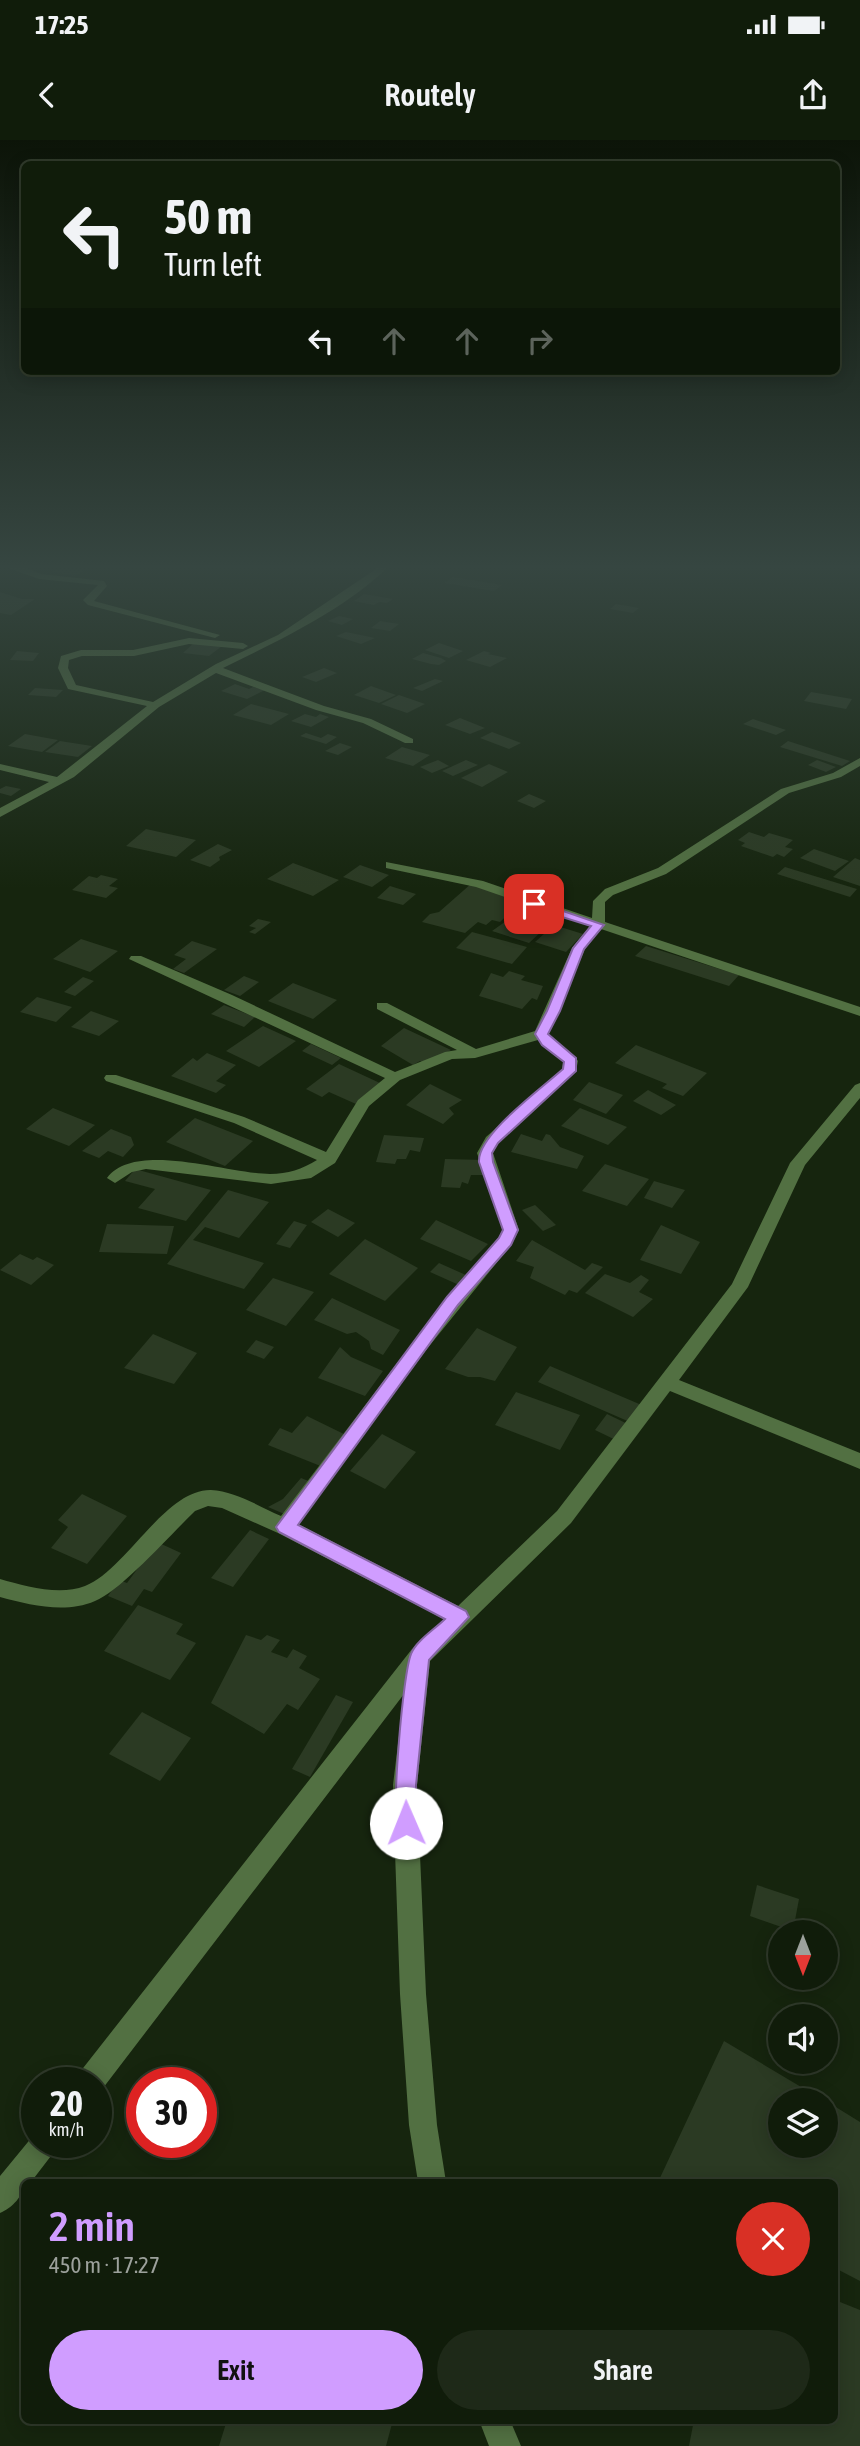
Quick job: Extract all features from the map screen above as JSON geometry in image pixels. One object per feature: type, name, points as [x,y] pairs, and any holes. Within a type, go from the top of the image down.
[{"type":"street","points":[[66,675],[72,687],[155,705]]},
{"type":"street","points":[[0,813],[59,781],[155,705],[206,675]]},
{"type":"street","points":[[230,675],[320,708],[367,721],[409,741]]},
{"type":"street","points":[[115,1178],[127,1168],[146,1164],[271,1179],[305,1174],[329,1159],[363,1102],[395,1077],[450,1055],[475,1054],[541,1034],[554,1011],[579,948],[598,925],[599,901],[609,892],[662,871],[785,791],[837,775],[860,761]]},
{"type":"street","points":[[0,767],[59,781]]},
{"type":"street","points":[[390,865],[479,884],[860,1012]]},
{"type":"street","points":[[136,959],[227,998],[395,1077]]},
{"type":"street","points":[[382,1006],[475,1054]]},
{"type":"street","points":[[285,1527],[391,1388],[453,1301],[505,1241],[511,1230],[485,1153],[492,1140],[569,1071],[571,1061],[541,1034]]},
{"type":"street","points":[[111,1078],[239,1120],[329,1159]]},
{"type":"street","points":[[102,2067],[420,1656],[564,1517],[739,1287],[798,1163],[860,1088]]},
{"type":"street","points":[[666,1382],[860,1461]]},
{"type":"street","points":[[0,1588],[34,1597],[68,1598],[91,1594],[114,1576],[188,1505],[208,1498],[225,1500],[285,1527],[459,1617]]},
{"type":"street","points":[[420,1656],[413,1700],[405,1798],[413,1994],[423,2125],[432,2179]]},
{"type":"street","points":[[0,2199],[32,2158]]},
{"type":"street","points":[[496,2424],[505,2446]]},
{"type":"building","points":[[308,675],[333,675],[316,682],[302,677]]},
{"type":"building","points":[[435,679],[443,681],[422,691],[413,688]]},
{"type":"building","points":[[235,684],[249,689],[253,687],[265,690],[247,699],[221,691]]},
{"type":"building","points":[[371,686],[396,695],[379,703],[354,695]]},
{"type":"building","points":[[35,688],[63,690],[56,697],[28,695]]},
{"type":"building","points":[[811,692],[852,699],[846,709],[804,701]]},
{"type":"building","points":[[399,695],[425,704],[407,713],[381,704]]},
{"type":"building","points":[[251,704],[289,714],[271,725],[233,715]]},
{"type":"building","points":[[305,714],[329,717],[311,727],[291,721]]},
{"type":"building","points":[[460,718],[485,728],[470,734],[445,725]]},
{"type":"building","points":[[753,719],[786,730],[776,735],[743,724]]},
{"type":"building","points":[[492,732],[521,743],[509,749],[480,738]]},
{"type":"building","points":[[306,733],[321,738],[328,734],[337,737],[326,744],[300,736]]},
{"type":"building","points":[[25,734],[58,740],[42,752],[8,746]]},
{"type":"building","points":[[60,741],[92,746],[78,757],[45,752]]},
{"type":"building","points":[[788,741],[850,761],[842,766],[780,747]]},
{"type":"building","points":[[340,743],[352,747],[338,755],[325,751]]},
{"type":"building","points":[[402,747],[430,755],[413,766],[385,758]]},
{"type":"building","points":[[438,760],[449,766],[432,773],[420,767]]},
{"type":"building","points":[[466,760],[478,765],[453,776],[442,771]]},
{"type":"building","points":[[817,760],[836,767],[826,772],[808,765]]},
{"type":"building","points":[[489,764],[508,772],[482,787],[461,778]]},
{"type":"building","points":[[6,786],[21,789],[11,796],[0,793],[0,789]]},
{"type":"building","points":[[529,794],[546,801],[534,808],[517,801]]},
{"type":"building","points":[[146,829],[196,840],[176,857],[126,846]]},
{"type":"building","points":[[749,832],[764,837],[769,833],[793,840],[785,847],[793,849],[784,857],[777,854],[773,857],[741,846],[745,843],[738,840]]},
{"type":"building","points":[[218,844],[232,850],[219,857],[220,860],[210,867],[190,860]]},
{"type":"building","points":[[814,849],[849,861],[835,871],[800,858]]},
{"type":"building","points":[[855,858],[860,860],[860,886],[833,877]]},
{"type":"building","points":[[293,863],[339,880],[313,896],[267,879]]},
{"type":"building","points":[[360,865],[389,875],[372,887],[343,877]]},
{"type":"building","points":[[785,867],[857,889],[850,897],[777,874]]},
{"type":"building","points":[[101,875],[118,879],[109,886],[118,888],[106,898],[72,890],[89,876],[97,878]]},
{"type":"building","points":[[472,883],[511,896],[518,905],[500,922],[492,920],[486,925],[478,922],[465,933],[422,922],[430,914],[439,912]]},
{"type":"building","points":[[390,886],[416,894],[403,905],[377,898]]},
{"type":"building","points":[[520,906],[557,917],[529,943],[492,931],[513,916],[511,914]]},
{"type":"building","points":[[258,919],[271,922],[255,934],[249,932],[256,928],[249,926]]},
{"type":"building","points":[[554,925],[583,934],[566,952],[535,942]]},
{"type":"building","points":[[472,932],[527,947],[512,964],[456,948]]},
{"type":"building","points":[[81,939],[118,951],[90,972],[53,959]]},
{"type":"building","points":[[192,941],[217,949],[184,973],[173,969],[186,959],[174,955]]},
{"type":"building","points":[[646,946],[739,975],[729,986],[635,956]]},
{"type":"building","points":[[509,971],[525,976],[521,980],[543,986],[537,1000],[532,998],[522,1009],[479,996],[491,973],[503,977]]},
{"type":"building","points":[[244,976],[259,982],[240,996],[224,990]]},
{"type":"building","points":[[83,977],[94,981],[75,996],[64,992]]},
{"type":"building","points":[[293,983],[337,1000],[313,1019],[268,1001]]},
{"type":"building","points":[[37,997],[72,1007],[56,1022],[20,1012]]},
{"type":"building","points":[[224,1005],[255,1017],[244,1027],[211,1014]]},
{"type":"building","points":[[91,1011],[119,1021],[99,1036],[71,1027]]},
{"type":"building","points":[[263,1026],[296,1041],[259,1067],[226,1051]]},
{"type":"building","points":[[404,1028],[451,1050],[427,1065],[420,1061],[413,1065],[381,1046]]},
{"type":"building","points":[[311,1044],[341,1058],[332,1065],[302,1051]]},
{"type":"building","points":[[636,1045],[707,1073],[683,1096],[662,1088],[667,1084],[615,1063]]},
{"type":"building","points":[[207,1053],[236,1065],[216,1081],[226,1085],[216,1093],[171,1076],[193,1058],[197,1061]]},
{"type":"building","points":[[339,1064],[382,1084],[356,1104],[329,1092],[322,1097],[306,1089]]},
{"type":"building","points":[[589,1082],[623,1095],[606,1114],[573,1100]]},
{"type":"building","points":[[430,1084],[462,1100],[449,1108],[454,1114],[443,1124],[406,1105]]},
{"type":"building","points":[[648,1090],[676,1105],[661,1115],[633,1101]]},
{"type":"building","points":[[53,1108],[95,1125],[69,1146],[26,1129]]},
{"type":"building","points":[[580,1108],[627,1127],[608,1145],[561,1126]]},
{"type":"building","points":[[195,1118],[253,1141],[225,1166],[166,1142]]},
{"type":"building","points":[[111,1129],[131,1137],[134,1145],[123,1157],[108,1151],[99,1158],[82,1151]]},
{"type":"building","points":[[521,1134],[542,1141],[546,1134],[550,1135],[560,1147],[584,1156],[577,1169],[511,1152]]},
{"type":"building","points":[[384,1135],[424,1138],[420,1152],[410,1150],[406,1159],[397,1159],[395,1164],[376,1162]]},
{"type":"building","points":[[445,1159],[484,1160],[484,1175],[471,1175],[468,1184],[462,1182],[460,1188],[441,1187]]},
{"type":"building","points":[[605,1164],[649,1179],[627,1206],[582,1191]]},
{"type":"building","points":[[135,1169],[211,1190],[186,1221],[138,1208],[155,1189],[125,1181]]},
{"type":"building","points":[[654,1181],[685,1190],[672,1208],[644,1198]]},
{"type":"building","points":[[228,1190],[269,1202],[239,1238],[205,1227],[193,1240],[264,1263],[244,1289],[167,1264]]},
{"type":"building","points":[[535,1205],[556,1225],[543,1231],[522,1210]]},
{"type":"building","points":[[328,1209],[355,1223],[338,1237],[311,1222]]},
{"type":"building","points":[[436,1220],[488,1244],[471,1261],[420,1239]]},
{"type":"building","points":[[294,1221],[307,1225],[290,1248],[276,1244]]},
{"type":"building","points":[[107,1224],[174,1226],[167,1254],[99,1252]]},
{"type":"building","points":[[661,1225],[700,1242],[681,1274],[640,1260]]},
{"type":"building","points":[[365,1239],[418,1268],[385,1301],[329,1274]]},
{"type":"building","points":[[532,1240],[585,1270],[592,1263],[603,1267],[577,1293],[569,1290],[565,1295],[530,1278],[534,1267],[516,1261]]},
{"type":"building","points":[[20,1254],[33,1260],[37,1257],[54,1265],[31,1285],[0,1270]]},
{"type":"building","points":[[439,1263],[477,1280],[468,1289],[430,1272]]},
{"type":"building","points":[[605,1274],[630,1283],[641,1275],[649,1280],[639,1292],[653,1299],[633,1317],[585,1293]]},
{"type":"building","points":[[273,1278],[314,1292],[286,1326],[246,1310]]},
{"type":"building","points":[[332,1298],[400,1330],[383,1355],[371,1349],[369,1341],[356,1332],[347,1334],[314,1320]]},
{"type":"building","points":[[477,1328],[517,1347],[495,1381],[468,1377],[445,1369]]},
{"type":"building","points":[[153,1334],[197,1353],[174,1384],[124,1368]]},
{"type":"building","points":[[256,1340],[274,1347],[264,1359],[246,1352]]},
{"type":"building","points":[[340,1347],[351,1357],[383,1371],[365,1396],[318,1378]]},
{"type":"building","points":[[550,1366],[651,1409],[639,1426],[538,1382]]},
{"type":"building","points":[[516,1392],[580,1415],[560,1450],[495,1425]]},
{"type":"building","points":[[607,1414],[636,1428],[624,1444],[595,1430]]},
{"type":"building","points":[[307,1416],[350,1437],[328,1469],[268,1445],[280,1428],[292,1433]]},
{"type":"building","points":[[382,1434],[416,1452],[385,1489],[350,1471]]},
{"type":"building","points":[[301,1478],[316,1484],[289,1516],[268,1507],[283,1499]]},
{"type":"building","points":[[82,1494],[127,1516],[87,1564],[51,1548],[68,1527],[58,1520]]},
{"type":"building","points":[[250,1530],[269,1539],[233,1587],[211,1578]]},
{"type":"building","points":[[157,1542],[181,1553],[152,1592],[144,1589],[132,1606],[108,1596],[119,1580],[127,1583]]},
{"type":"building","points":[[138,1605],[183,1624],[176,1634],[196,1643],[170,1680],[104,1651]]},
{"type":"building","points":[[246,1635],[261,1640],[267,1635],[280,1640],[271,1652],[287,1658],[293,1649],[307,1656],[299,1668],[320,1679],[298,1710],[287,1704],[264,1734],[211,1703]]},
{"type":"building","points":[[336,1695],[353,1702],[310,1777],[292,1769]]},
{"type":"building","points":[[142,1712],[191,1738],[160,1781],[109,1754]]},
{"type":"building","points":[[757,1885],[799,1899],[795,1920],[768,1920],[768,1922],[750,1916]]},
{"type":"building","points":[[724,2041],[768,2067],[768,2074],[779,2074],[803,2088],[768,2088],[768,2158],[838,2158],[838,2108],[860,2122],[860,2281],[838,2270],[838,2179],[659,2179]]},
{"type":"building","points":[[838,2301],[860,2310],[860,2446],[689,2446],[693,2424],[838,2424]]},
{"type":"building","points":[[226,2424],[392,2424],[386,2446],[219,2446]]},
{"type":"route","points":[[406,1823],[405,1785],[420,1656],[459,1617],[285,1527],[391,1388],[453,1301],[505,1241],[511,1230],[485,1153],[492,1140],[569,1071],[571,1061],[541,1034],[554,1011],[579,948],[598,925],[534,904]]}]
